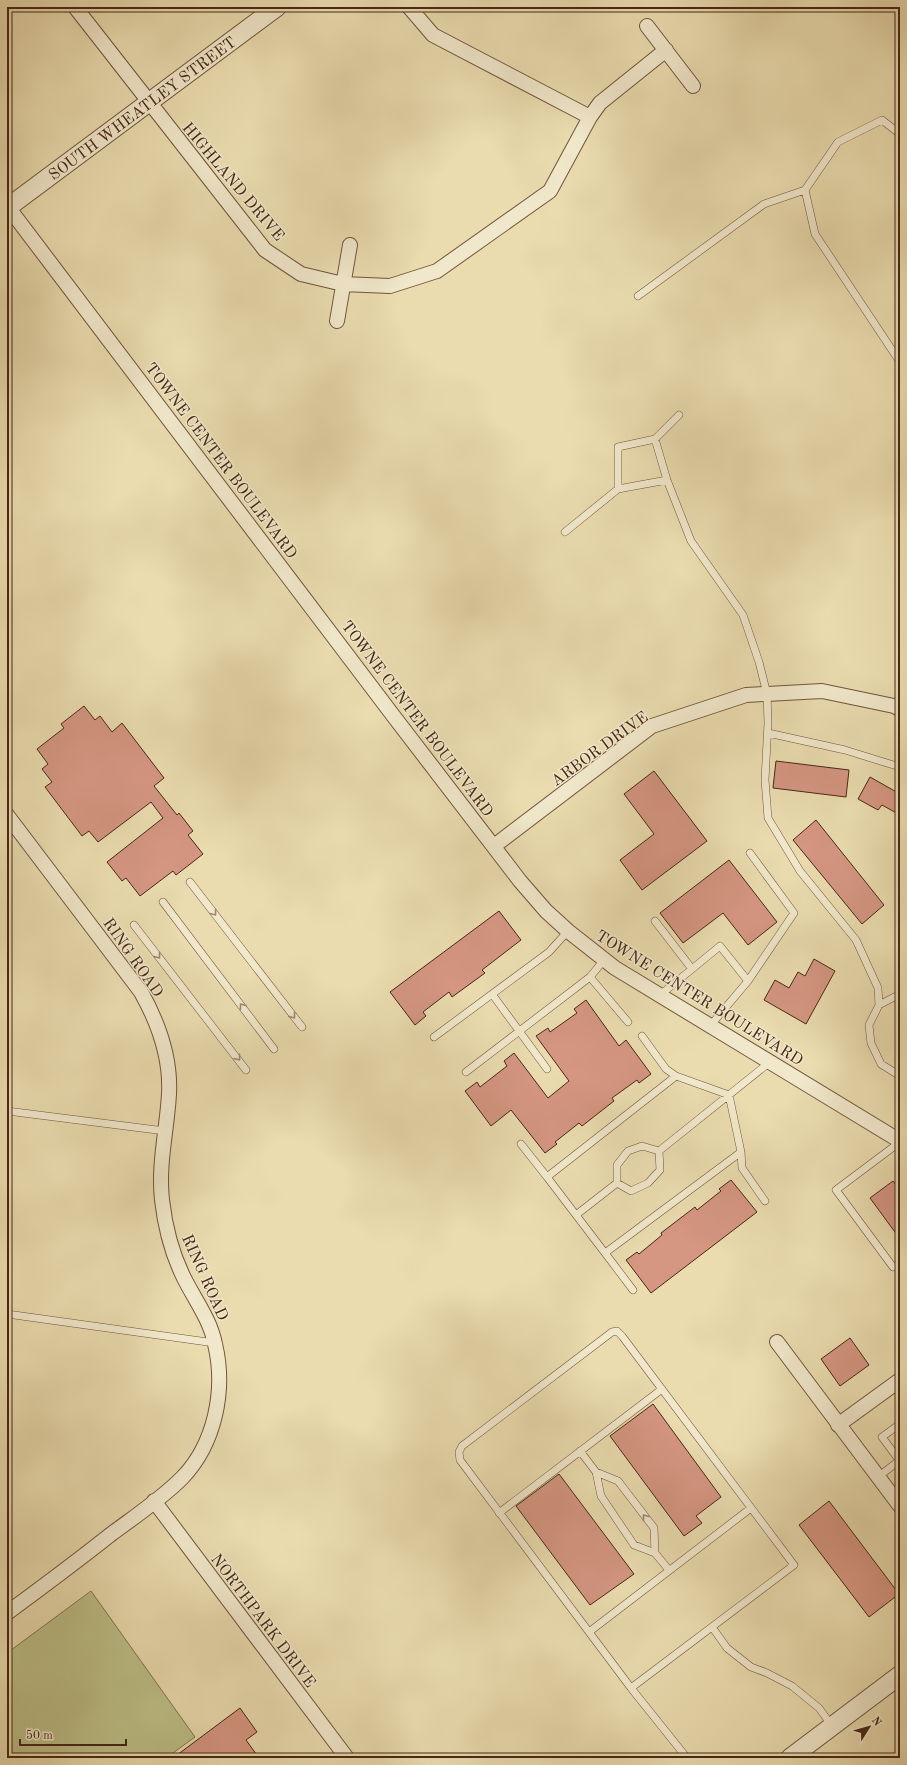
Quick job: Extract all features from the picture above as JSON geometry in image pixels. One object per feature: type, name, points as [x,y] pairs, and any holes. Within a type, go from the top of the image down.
[{"type":"street","name":"HIGHLAND DRIVE","points":[[75,7],[148,103],[265,250],[301,274],[343,284],[390,286],[437,271],[550,191],[590,117],[600,103],[666,50]]},
{"type":"street","name":"SOUTH WHEATLEY STREET","points":[[8,207],[277,7]]},
{"type":"street","points":[[409,7],[433,35],[590,117]]},
{"type":"street","points":[[647,26],[693,86]]},
{"type":"street","name":"TOWNE CENTER BOULEVARD","points":[[8,207],[520,881],[546,911],[604,960],[900,1141]]},
{"type":"street","points":[[337,321],[350,245]]},
{"type":"street","name":"ARBOR DRIVE","points":[[494,846],[652,726],[746,695],[822,692],[894,706],[900,709]]},
{"type":"street","name":"RING ROAD","points":[[7,815],[141,992],[150,1008],[163,1043],[167,1062],[169,1094],[161,1161],[160,1186],[170,1243],[184,1277],[206,1317],[215,1343],[219,1371],[218,1390],[212,1426],[206,1440],[190,1467],[182,1477],[154,1502],[7,1613]]},
{"type":"street","points":[[777,1342],[900,1506]]},
{"type":"street","points":[[838,1424],[900,1380]]},
{"type":"street","name":"NORTHPARK DRIVE","points":[[154,1502],[347,1758]]},
{"type":"street","points":[[790,1758],[900,1675]]},
{"type":"lane","points":[[638,296],[764,204],[805,190],[838,142],[882,120],[900,134]]},
{"type":"lane","points":[[805,190],[815,234],[900,362]]},
{"type":"lane","points":[[618,489],[618,447],[656,439],[679,415]]},
{"type":"lane","points":[[656,439],[667,480],[691,541],[743,615],[759,662],[767,694],[768,733],[765,780],[768,818],[800,871],[856,940],[878,988],[879,1005],[869,1025],[871,1043],[881,1064],[900,1076]]},
{"type":"lane","points":[[565,532],[618,489],[667,480]]},
{"type":"lane","points":[[768,733],[845,750],[900,767]]},
{"type":"lane","points":[[710,1026],[748,981],[794,913],[750,853]]},
{"type":"lane","points":[[190,882],[302,1027]]},
{"type":"lane","points":[[163,902],[274,1049]]},
{"type":"lane","points":[[655,921],[692,969]]},
{"type":"lane","points":[[134,925],[246,1070]]},
{"type":"lane","points":[[434,1037],[549,952],[568,931]]},
{"type":"lane","points":[[660,995],[720,946],[748,981]]},
{"type":"lane","points":[[466,1072],[590,978],[604,960]]},
{"type":"lane","points":[[590,978],[628,1022]]},
{"type":"lane","points":[[492,994],[547,1069]]},
{"type":"lane","points":[[879,1005],[900,994]]},
{"type":"lane","points":[[642,1036],[666,1069],[676,1076],[729,1095]]},
{"type":"lane","points":[[659,1151],[770,1062]]},
{"type":"lane","points":[[547,1177],[676,1076]]},
{"type":"lane","points":[[729,1095],[741,1152],[742,1168],[765,1201]]},
{"type":"lane","points":[[7,1111],[165,1131]]},
{"type":"lane","points":[[893,1267],[836,1190],[900,1141]]},
{"type":"lane","points":[[521,1144],[633,1290]]},
{"type":"lane","points":[[617,1184],[617,1165],[628,1151],[642,1146],[659,1151]]},
{"type":"lane","points":[[617,1184],[631,1191],[648,1183],[660,1170],[659,1151]]},
{"type":"lane","points":[[605,1254],[741,1152]]},
{"type":"lane","points":[[576,1216],[617,1184]]},
{"type":"lane","points":[[7,1314],[215,1343]]},
{"type":"lane","points":[[631,1688],[794,1566],[617,1331],[612,1332],[462,1446],[460,1460],[631,1688],[686,1758]]},
{"type":"lane","points":[[499,1513],[662,1389]]},
{"type":"lane","points":[[878,1478],[900,1460],[882,1437],[900,1424]]},
{"type":"lane","points":[[580,1451],[596,1472],[601,1496],[634,1545],[655,1553],[669,1570]]},
{"type":"lane","points":[[596,1472],[618,1481],[654,1528],[655,1553]]},
{"type":"lane","points":[[589,1632],[751,1508]]},
{"type":"lane","points":[[712,1627],[727,1648],[751,1667],[767,1673],[792,1686],[819,1708],[832,1726]]},
{"type":"green space","points":[[91,1591],[195,1737],[166,1758],[7,1758],[7,1653]]},
{"type":"building","points":[[84,706],[95,720],[100,716],[112,732],[122,723],[164,778],[154,786],[177,815],[179,813],[193,831],[188,835],[203,854],[176,875],[173,871],[140,896],[126,878],[122,881],[107,862],[163,818],[151,802],[98,842],[89,831],[82,836],[45,787],[52,782],[42,769],[48,764],[37,749],[64,728],[61,724]]},
{"type":"building","points":[[776,761],[849,770],[846,797],[773,788]]},
{"type":"building","points":[[654,771],[707,841],[642,890],[620,860],[654,834],[624,794]]},
{"type":"building","points":[[870,777],[900,794],[900,815],[882,805],[878,810],[858,799]]},
{"type":"building","points":[[816,820],[884,905],[862,924],[793,840]]},
{"type":"building","points":[[729,860],[777,922],[748,945],[723,913],[683,943],[660,913]]},
{"type":"building","points":[[499,911],[521,940],[482,970],[485,973],[452,997],[449,992],[423,1012],[426,1016],[415,1025],[390,992]]},
{"type":"building","points":[[814,959],[835,971],[806,1024],[764,1000],[775,980],[789,988],[798,972],[805,976]]},
{"type":"building","points":[[586,1000],[619,1046],[626,1040],[651,1074],[639,1083],[637,1080],[612,1098],[614,1101],[582,1126],[579,1123],[555,1142],[557,1144],[545,1153],[511,1110],[491,1126],[465,1091],[477,1082],[480,1087],[507,1066],[504,1061],[514,1053],[548,1098],[569,1081],[536,1036],[548,1028],[550,1032],[577,1013],[574,1009]]},
{"type":"building","points":[[731,1180],[757,1212],[651,1293],[626,1260],[637,1252],[639,1254],[662,1235],[661,1233],[695,1207],[697,1210],[721,1191],[719,1189]]},
{"type":"building","points":[[893,1181],[900,1190],[900,1239],[870,1198]]},
{"type":"building","points":[[850,1338],[869,1365],[840,1386],[821,1359]]},
{"type":"building","points":[[653,1404],[721,1497],[696,1516],[702,1523],[684,1536],[610,1436]]},
{"type":"building","points":[[559,1474],[634,1574],[590,1605],[516,1506]]},
{"type":"building","points":[[829,1501],[899,1594],[869,1617],[799,1525]]},
{"type":"building","points":[[240,1708],[257,1732],[246,1740],[259,1758],[173,1758]]}]
